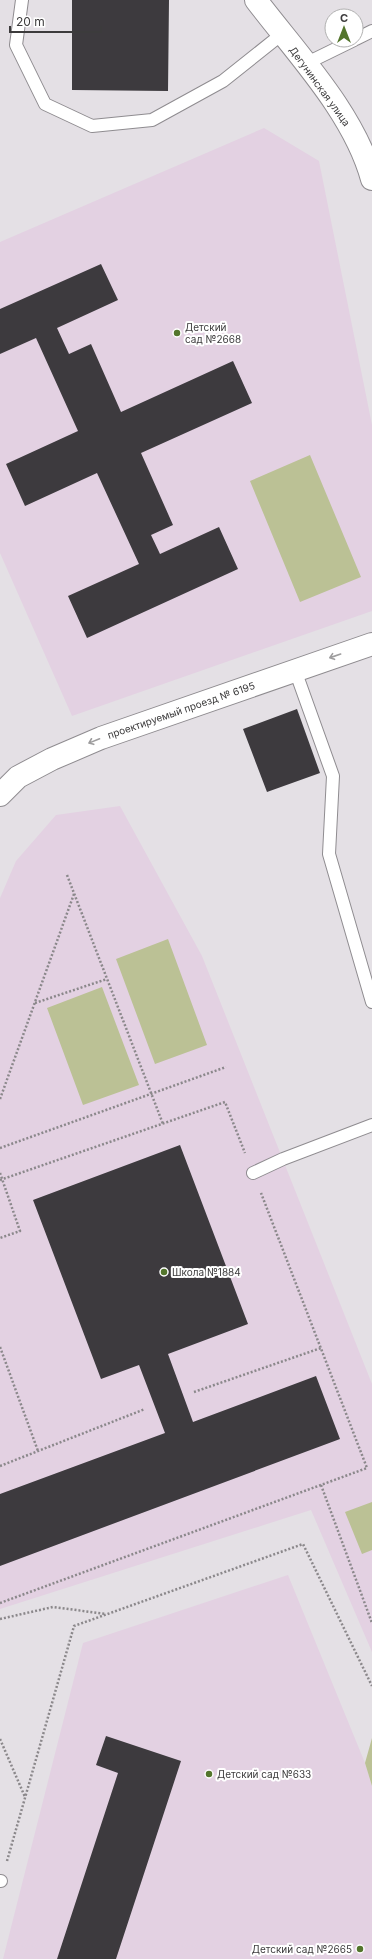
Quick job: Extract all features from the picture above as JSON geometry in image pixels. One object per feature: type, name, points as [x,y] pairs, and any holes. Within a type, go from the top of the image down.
[{"type":"street","name":"Дегунинская улица","points":[[256,0],[339,108],[357,137],[372,179]]},
{"type":"street","name":"проектируемый проезд № 6195","points":[[0,795],[18,777],[52,758],[100,738],[372,644]]},
{"type":"lane","points":[[22,0],[16,45],[45,104],[92,126],[152,120],[224,81],[282,34]]},
{"type":"lane","points":[[305,64],[338,48]]},
{"type":"lane","points":[[295,670],[332,776],[329,854],[372,1002]]},
{"type":"lane","points":[[253,1173],[283,1159],[372,1125]]},
{"type":"path","points":[[67,875],[163,1124]]},
{"type":"path","points":[[0,1099],[74,893]]},
{"type":"path","points":[[35,1003],[107,979]]},
{"type":"path","points":[[0,1148],[226,1067]]},
{"type":"path","points":[[0,1603],[368,1468],[226,1102],[1,1180]]},
{"type":"path","points":[[0,1173],[1,1180],[20,1231],[0,1238]]},
{"type":"path","points":[[0,1347],[38,1451]]},
{"type":"path","points":[[194,1392],[321,1348]]},
{"type":"path","points":[[0,1466],[145,1408]]},
{"type":"path","points":[[321,1485],[372,1623]]},
{"type":"path","points":[[0,1881],[74,1626],[303,1544],[372,1686]]},
{"type":"path","points":[[0,1619],[53,1607],[107,1614]]},
{"type":"path","points":[[0,1738],[25,1797]]},
{"type":"shaded area","name":"Детский сад №2668","points":[[264,128],[319,161],[372,425],[372,611],[72,716],[0,553],[0,242]]},
{"type":"shaded area","name":"Школа №1884","points":[[120,806],[202,956],[372,1384],[372,1652],[311,1510],[0,1609],[0,898],[16,861],[56,815]]},
{"type":"shaded area","name":"Детский сад №633","points":[[288,1575],[365,1763],[372,1786],[372,1959],[3,1959],[83,1643]]},
{"type":"green space","points":[[310,455],[361,577],[300,602],[250,481]]},
{"type":"green space","points":[[168,939],[207,1045],[155,1064],[116,959]]},
{"type":"green space","points":[[102,987],[139,1085],[83,1105],[47,1008]]},
{"type":"green space","points":[[372,1502],[372,1550],[362,1554],[345,1512]]},
{"type":"green space","points":[[372,1738],[372,1786],[365,1763]]},
{"type":"building","points":[[72,0],[169,0],[168,91],[72,90]]},
{"type":"building","points":[[101,264],[118,300],[57,328],[69,354],[91,344],[121,412],[233,361],[252,403],[141,453],[173,525],[151,535],[160,554],[219,527],[238,569],[87,638],[68,596],[139,564],[97,473],[25,506],[6,464],[78,431],[36,338],[0,354],[0,309]]},
{"type":"building","points":[[297,709],[320,773],[267,792],[243,729]]},
{"type":"building","points":[[180,1145],[248,1324],[168,1354],[193,1422],[316,1376],[340,1439],[0,1566],[0,1494],[165,1433],[139,1365],[101,1379],[33,1200]]},
{"type":"building","points":[[106,1736],[181,1761],[116,1959],[57,1959],[118,1773],[96,1765]]},
{"type":"place","name":"Детский сад №2668","points":[[177,333]]},
{"type":"place","name":"Школа №1884","points":[[164,1272]]},
{"type":"place","name":"Детский сад №633","points":[[209,1774]]},
{"type":"place","name":"Детский сад №2665","points":[[360,1949]]}]
